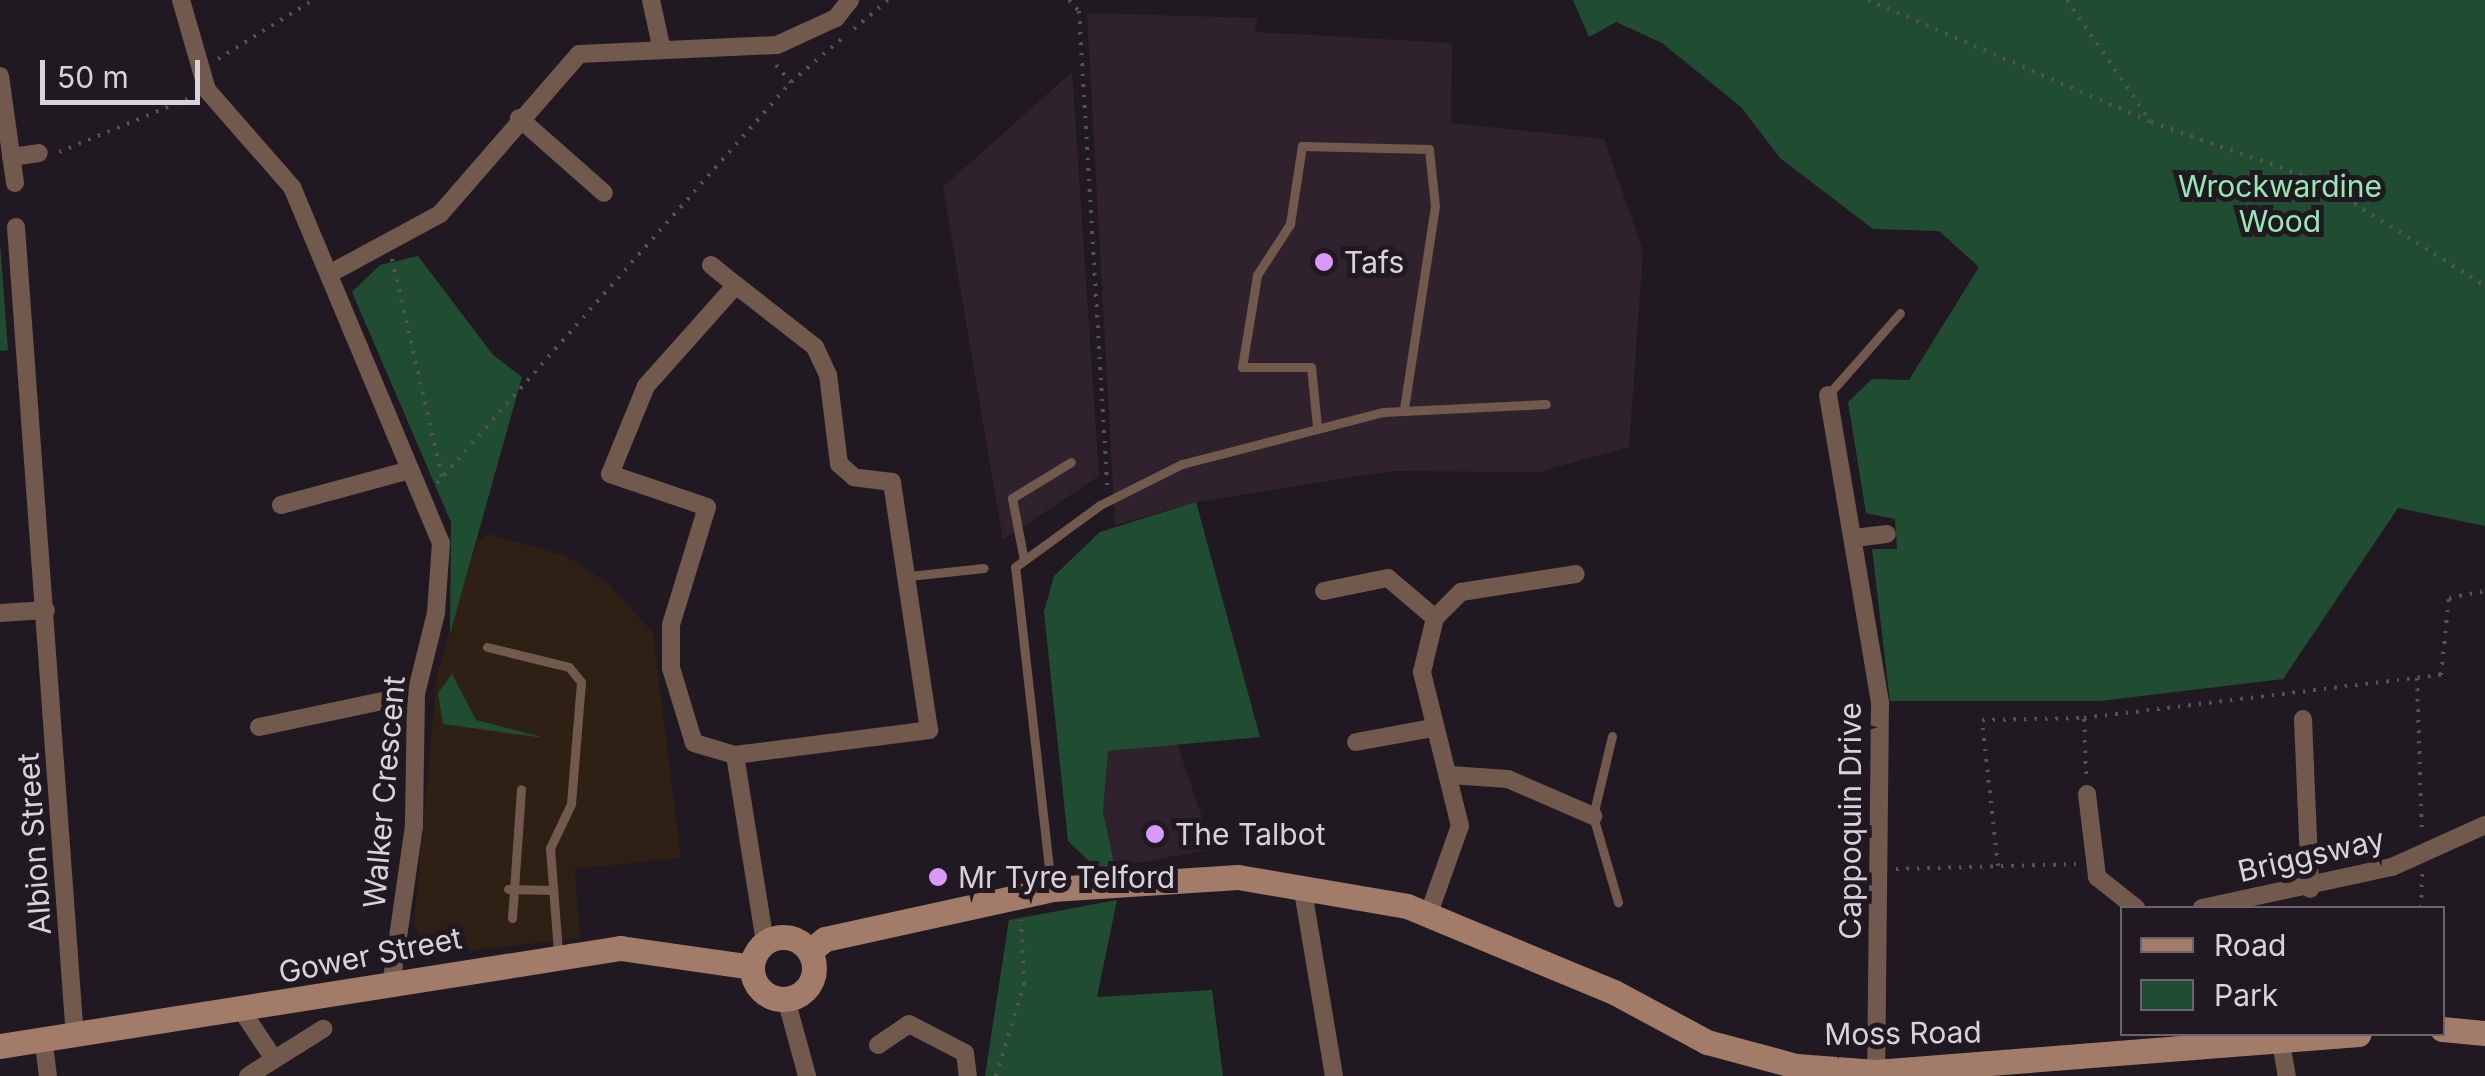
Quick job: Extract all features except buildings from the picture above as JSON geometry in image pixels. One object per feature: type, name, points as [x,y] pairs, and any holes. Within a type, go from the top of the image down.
[{"type":"street","name":"Walker Crescent","points":[[181,0],[207,90],[292,187],[440,543],[436,613],[416,694],[414,826],[392,978]]},
{"type":"street","points":[[651,0],[660,46]]},
{"type":"street","points":[[328,274],[388,250],[440,214],[519,118],[579,54],[660,46],[700,54],[777,44],[836,18],[850,0]]},
{"type":"street","points":[[0,76],[14,183]]},
{"type":"street","points":[[519,118],[604,194]]},
{"type":"street","points":[[11,157],[39,153]]},
{"type":"street","name":"Albion Street","points":[[16,228],[74,1038]]},
{"type":"street","points":[[711,265],[815,348],[828,375],[840,464],[854,477],[892,482],[909,576],[928,730],[736,756],[694,742],[671,668],[671,625],[707,508],[610,474],[646,386],[736,285]]},
{"type":"street","name":"Cappoquin Drive","points":[[1828,394],[1880,704],[1876,1072]]},
{"type":"street","points":[[281,504],[410,470]]},
{"type":"street","points":[[1854,538],[1887,534]]},
{"type":"street","points":[[1429,914],[1460,826],[1450,774],[1432,728],[1422,672],[1435,618],[1461,592],[1576,574]]},
{"type":"street","points":[[1324,591],[1388,578],[1435,618]]},
{"type":"street","points":[[0,613],[46,610]]},
{"type":"street","points":[[259,728],[416,694]]},
{"type":"street","points":[[2303,719],[2310,890]]},
{"type":"street","points":[[1356,742],[1432,728]]},
{"type":"street","points":[[736,756],[765,942],[752,968],[760,989],[786,999]]},
{"type":"street","points":[[1450,774],[1508,780],[1593,816]]},
{"type":"street","points":[[2087,794],[2098,876],[2134,906]]},
{"type":"street","name":"Briggsway","points":[[2214,906],[2310,890],[2422,854],[2485,824]]},
{"type":"street","points":[[810,952],[825,939],[1052,888],[1238,877],[1302,885],[1334,1076]]},
{"type":"street","name":"Moss Road","points":[[1302,885],[1429,914],[1708,1042],[1797,1071],[1876,1072],[2170,1042],[2281,1043],[2342,1036]]},
{"type":"street","points":[[765,942],[792,938],[810,952],[813,976],[786,999]]},
{"type":"street","name":"Gower Street","points":[[0,1046],[44,1044],[242,1011],[392,978],[620,948],[752,968]]},
{"type":"street","points":[[786,999],[807,1076]]},
{"type":"street","points":[[242,1011],[274,1059]]},
{"type":"street","points":[[878,1045],[909,1024],[965,1052],[968,1076]]},
{"type":"street","points":[[2445,1028],[2485,1033]]},
{"type":"street","points":[[248,1076],[322,1029]]},
{"type":"street","points":[[2281,1043],[2287,1076]]},
{"type":"street","points":[[44,1044],[48,1076]]},
{"type":"lane","points":[[1317,426],[1311,367],[1242,367],[1257,275],[1290,224],[1302,146],[1429,149],[1435,206],[1404,409]]},
{"type":"lane","points":[[1828,394],[1900,313]]},
{"type":"lane","points":[[1052,888],[1011,590],[1024,560],[1108,501],[1182,464],[1317,426],[1404,409],[1546,404]]},
{"type":"lane","points":[[1024,560],[1012,498],[1071,462]]},
{"type":"lane","points":[[909,576],[984,568]]},
{"type":"lane","points":[[487,648],[569,667],[580,682],[571,804],[550,848],[558,956]]},
{"type":"lane","points":[[1612,736],[1593,816],[1618,902]]},
{"type":"lane","points":[[512,918],[508,889],[521,789]]},
{"type":"lane","points":[[508,889],[553,890]]},
{"type":"path","points":[[201,70],[313,0]]},
{"type":"path","points":[[1069,0],[1079,11],[1108,501]]},
{"type":"path","points":[[1868,0],[2151,122],[2320,181],[2485,286]]},
{"type":"path","points":[[2068,0],[2151,122]]},
{"type":"path","points":[[422,498],[792,82]]},
{"type":"path","points":[[39,153],[74,152],[207,90]]},
{"type":"path","points":[[388,250],[442,478]]},
{"type":"path","points":[[1998,866],[1982,720],[2084,718],[2441,675],[2449,598],[2485,591]]},
{"type":"path","points":[[2417,677],[2421,906]]},
{"type":"path","points":[[2084,718],[2087,794]]},
{"type":"path","points":[[1877,869],[2096,864]]},
{"type":"path","points":[[996,1076],[1024,984],[1019,896]]},
{"type":"shaded area","points":[[1087,13],[1257,18],[1255,32],[1452,43],[1451,123],[1604,139],[1643,251],[1629,447],[1539,472],[1392,471],[1196,502],[1115,525]]},
{"type":"shaded area","points":[[1072,72],[1099,476],[1003,540],[943,187]]},
{"type":"shaded area","points":[[488,534],[566,556],[609,584],[653,633],[681,858],[575,869],[580,938],[431,955],[414,924],[437,674],[477,541]]},
{"type":"shaded area","points":[[1177,744],[1213,849],[1115,867],[1103,812],[1108,751]]},
{"type":"green space","name":"Wrockwardine Wood","points":[[1573,0],[2485,0],[2485,526],[2398,508],[2283,679],[2100,701],[1890,701],[1872,549],[1897,549],[1895,519],[1866,513],[1848,402],[1872,379],[1909,380],[1979,267],[1939,231],[1873,229],[1780,158],[1741,107],[1662,43],[1616,22],[1589,37]]},
{"type":"green space","points":[[0,243],[8,350],[0,351]]},
{"type":"green space","points":[[418,256],[493,355],[522,377],[450,634],[451,522],[352,292],[380,265]]},
{"type":"green space","points":[[1196,502],[1260,737],[1108,751],[1103,812],[1115,867],[1096,868],[1068,841],[1044,612],[1054,576],[1100,532]]},
{"type":"green space","points":[[452,674],[476,720],[545,738],[443,724],[438,693]]},
{"type":"green space","points":[[1117,900],[1097,997],[1212,990],[1223,1076],[985,1076],[1009,920]]},
{"type":"place","name":"Tafs","points":[[1324,262]]},
{"type":"place","name":"The Talbot","points":[[1155,834]]},
{"type":"place","name":"Mr Tyre Telford","points":[[938,877]]}]
